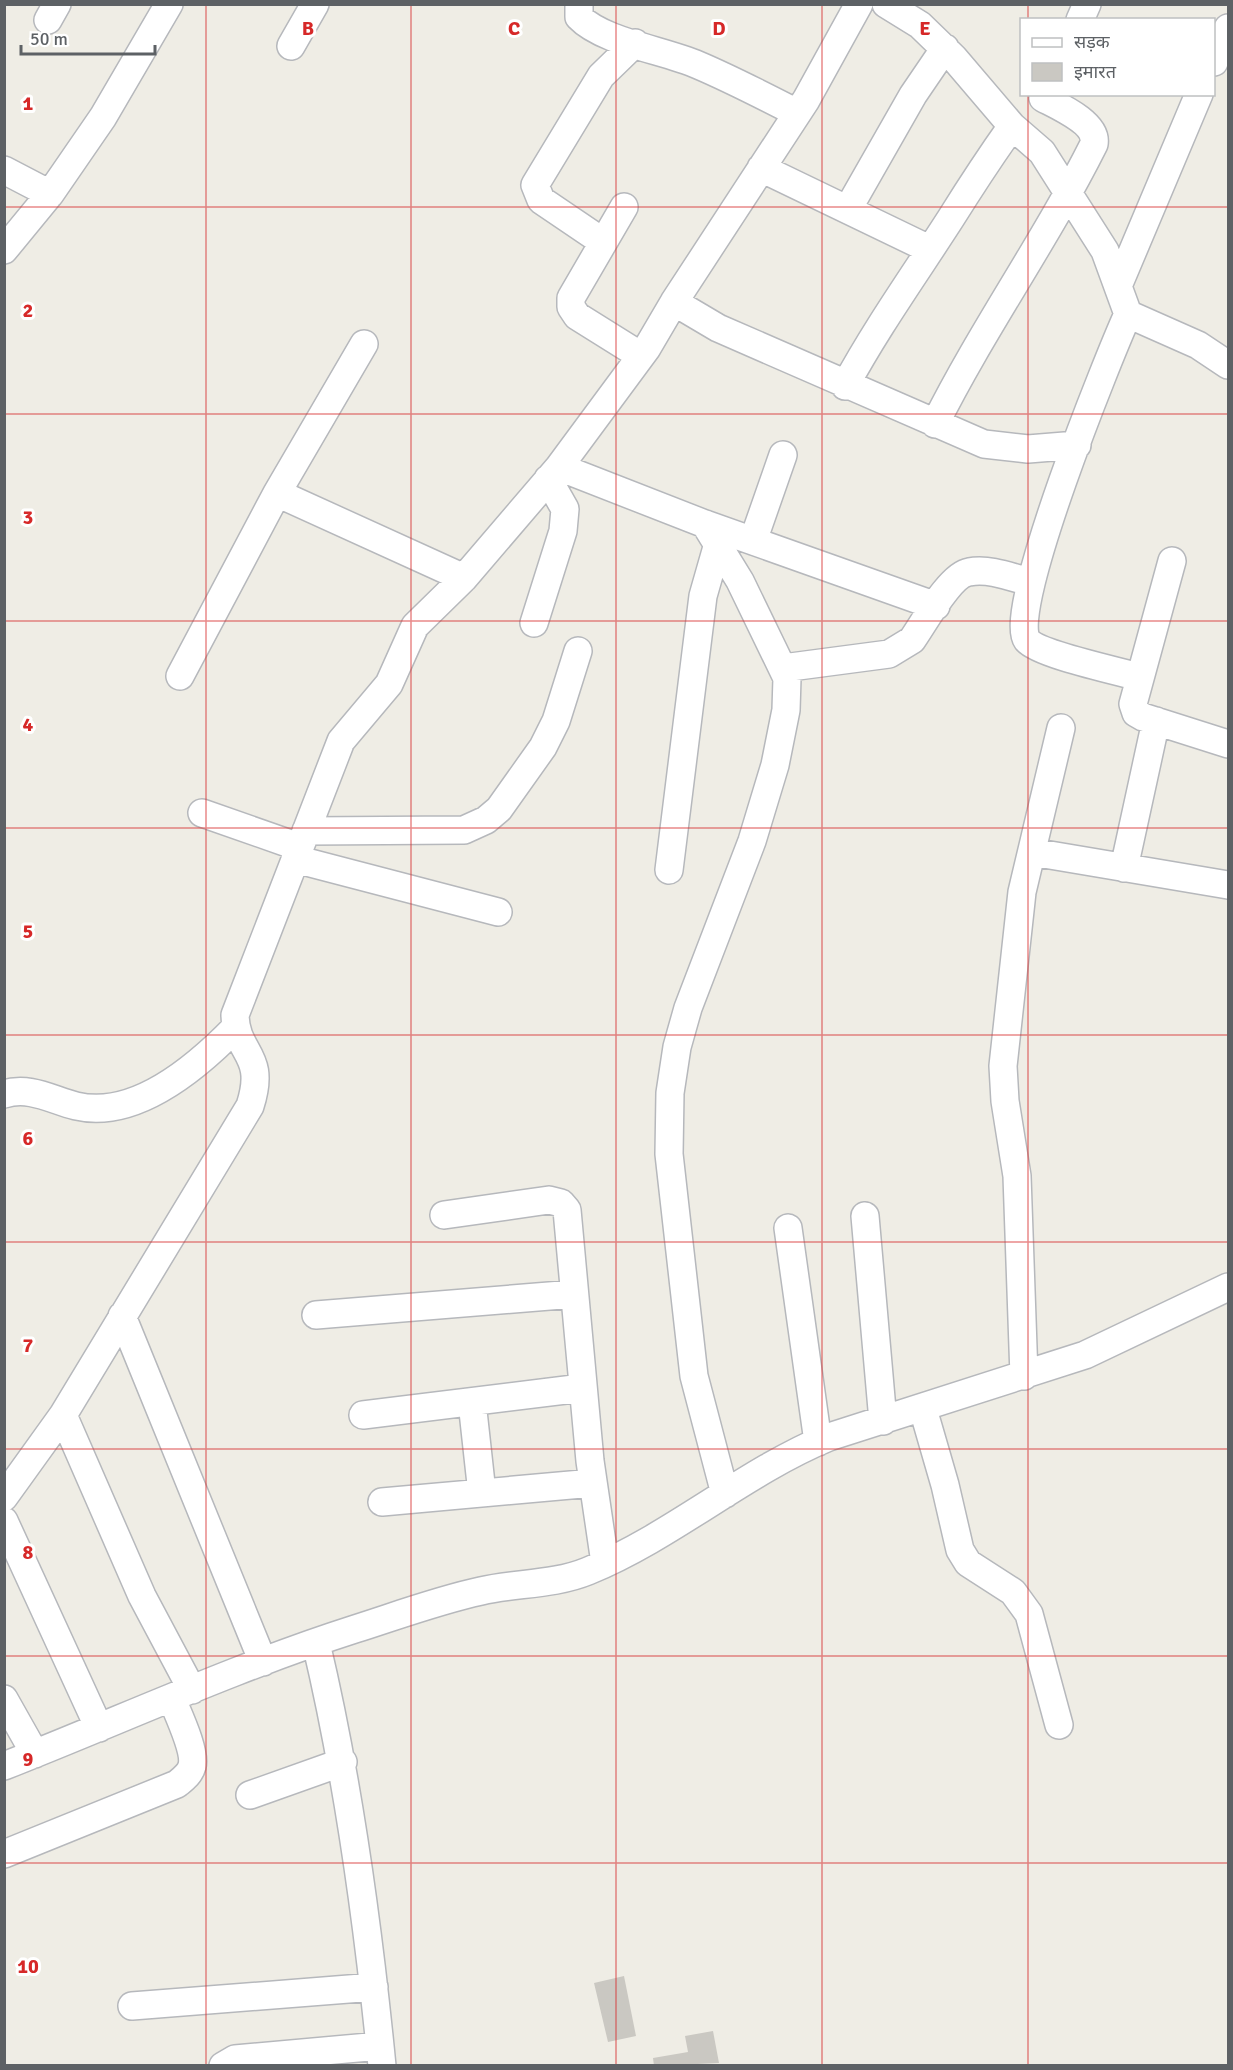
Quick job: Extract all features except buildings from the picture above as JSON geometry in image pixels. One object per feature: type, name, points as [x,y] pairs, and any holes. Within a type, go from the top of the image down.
[{"type":"street","points":[[291,46],[315,4]]},
{"type":"street","points":[[579,4],[579,17],[588,26],[696,64],[798,113]]},
{"type":"street","points":[[4,1497],[63,1415],[250,1106],[257,1078],[254,1060],[235,1028],[238,1002],[341,741],[389,684],[415,626],[464,578],[554,473],[641,356],[798,113],[859,4]]},
{"type":"street","points":[[886,4],[920,25],[945,48],[1018,131],[1042,152],[1105,251],[1128,314],[1100,377],[1029,582],[1023,632],[1029,642],[1044,650],[1139,677]]},
{"type":"street","points":[[1081,18],[1087,4]]},
{"type":"street","points":[[4,250],[50,194],[103,117],[168,5]]},
{"type":"street","points":[[1215,60],[1228,28]]},
{"type":"street","points":[[603,242],[541,200],[535,185],[601,76],[635,43]]},
{"type":"street","points":[[848,209],[913,95],[945,48]]},
{"type":"street","points":[[845,386],[868,342],[973,179],[1018,131],[1043,96],[1082,121],[1095,137],[1069,194],[963,367],[935,424]]},
{"type":"street","points":[[1118,286],[1198,96]]},
{"type":"street","points":[[761,168],[929,249]]},
{"type":"street","points":[[4,170],[50,194]]},
{"type":"street","points":[[624,207],[571,298],[571,307],[577,316],[641,356]]},
{"type":"street","points":[[674,302],[718,328],[845,386],[999,448],[1028,449],[1077,445]]},
{"type":"street","points":[[1128,314],[1198,345],[1228,365]]},
{"type":"street","points":[[180,676],[277,493],[364,344]]},
{"type":"street","points":[[753,542],[783,454]]},
{"type":"street","points":[[554,473],[711,535],[753,542],[936,606]]},
{"type":"street","points":[[534,623],[563,531],[565,508],[554,473]]},
{"type":"street","points":[[277,493],[464,578]]},
{"type":"street","points":[[711,535],[740,581],[787,678],[786,710],[775,765],[752,840],[688,1008],[677,1047],[670,1093],[669,1154],[694,1376],[725,1494]]},
{"type":"street","points":[[669,870],[711,535]]},
{"type":"street","points":[[1172,561],[1133,704],[1136,713],[1228,744]]},
{"type":"street","points":[[783,668],[889,654],[912,640],[952,583],[968,572],[985,571],[1029,582]]},
{"type":"street","points":[[300,846],[464,830],[486,820],[499,809],[543,747],[556,721],[578,651]]},
{"type":"street","points":[[1125,868],[1156,721]]},
{"type":"street","points":[[1024,1376],[1017,1176],[1005,1101],[1003,1066],[1022,892],[1061,728]]},
{"type":"street","points":[[202,813],[498,912]]},
{"type":"street","points":[[1032,852],[1228,885]]},
{"type":"street","points":[[4,1094],[27,1091],[76,1106],[102,1110],[126,1106],[146,1096],[206,1057],[235,1028]]},
{"type":"street","points":[[444,1215],[549,1200],[561,1203],[567,1210],[582,1389],[605,1563]]},
{"type":"street","points":[[865,1216],[884,1421]]},
{"type":"street","points":[[788,1228],[818,1442]]},
{"type":"street","points":[[4,1766],[316,1643],[480,1591],[562,1580],[605,1563],[795,1451],[1085,1355],[1228,1287]]},
{"type":"street","points":[[316,1315],[574,1294]]},
{"type":"street","points":[[122,1316],[263,1662]]},
{"type":"street","points":[[363,1415],[582,1389]]},
{"type":"street","points":[[472,1402],[482,1493]]},
{"type":"street","points":[[922,1409],[945,1485],[960,1550],[968,1563],[1013,1592],[1029,1614],[1059,1725]]},
{"type":"street","points":[[4,1854],[177,1784],[192,1767],[193,1756],[182,1694],[63,1415]]},
{"type":"street","points":[[382,1502],[593,1483]]},
{"type":"street","points":[[4,1521],[99,1728]]},
{"type":"street","points":[[223,2066],[234,2059],[381,2056],[362,1880],[343,1762],[316,1643]]},
{"type":"street","points":[[4,1699],[35,1754]]},
{"type":"street","points":[[250,1795],[343,1762]]},
{"type":"street","points":[[132,2006],[374,1987]]}]
